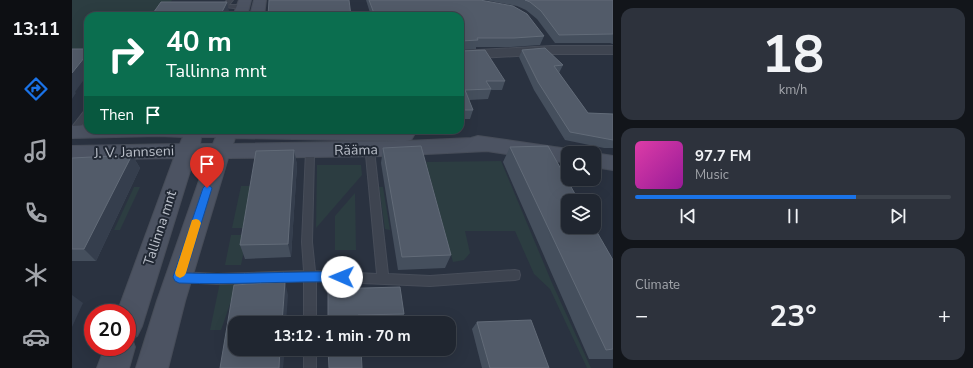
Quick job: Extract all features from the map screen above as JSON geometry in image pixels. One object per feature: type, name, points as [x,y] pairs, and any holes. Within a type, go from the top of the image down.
[{"type":"main road","points":[[258,12],[260,0]]},
{"type":"main road","name":"J. V. Jannseni","points":[[72,132],[84,132]]},
{"type":"main road","name":"J. V. Jannseni","points":[[179,134],[193,137]]},
{"type":"main road","name":"Rääma","points":[[226,138],[408,135],[491,144],[561,155]]},
{"type":"main road","name":"J. V. Jannseni","points":[[72,154],[193,137],[226,138]]},
{"type":"main road","name":"Tallinna mnt","points":[[135,304],[193,137]]},
{"type":"main road","points":[[152,368],[179,277],[226,138]]},
{"type":"main road","name":"Rääma","points":[[226,138],[310,151],[370,150],[491,144]]},
{"type":"main road","points":[[601,161],[613,163]]},
{"type":"main road","points":[[113,368],[117,356]]},
{"type":"street","points":[[464,55],[549,46],[613,50]]},
{"type":"lane","points":[[230,0],[226,6],[243,8]]},
{"type":"lane","points":[[72,132],[84,117]]},
{"type":"lane","points":[[370,150],[383,278]]},
{"type":"lane","points":[[310,151],[307,242],[310,276],[310,316]]},
{"type":"lane","points":[[179,277],[217,279],[310,276],[430,281],[515,275]]},
{"type":"lane","points":[[310,356],[310,368]]},
{"type":"shaded area","points":[[72,0],[172,0],[164,12],[84,12],[84,54],[72,54]]},
{"type":"shaded area","points":[[501,161],[552,283],[591,368],[587,368],[550,289],[534,274],[515,231],[465,231],[470,253],[464,260],[453,262],[426,162]]},
{"type":"shaded area","points":[[317,165],[361,165],[362,175],[316,228]]},
{"type":"shaded area","points":[[241,186],[256,186],[250,228],[232,228]]},
{"type":"shaded area","points":[[134,187],[140,187],[120,230],[114,230]]},
{"type":"shaded area","points":[[379,187],[383,187],[390,230],[385,229]]},
{"type":"shaded area","points":[[355,193],[356,250],[335,250],[335,216]]},
{"type":"shaded area","points":[[231,235],[247,235],[241,265],[225,265]]},
{"type":"shaded area","points":[[238,281],[221,330],[210,330],[220,282]]},
{"type":"building","points":[[269,0],[349,0],[350,12],[268,12]]},
{"type":"building","points":[[369,0],[480,0],[513,6],[527,14],[544,36],[477,38],[478,40],[464,41],[464,12],[374,12]]},
{"type":"building","points":[[525,0],[613,0],[613,34],[559,35],[541,11]]},
{"type":"building","points":[[161,2],[227,2],[222,12],[154,12]]},
{"type":"building","points":[[545,48],[563,65],[554,66],[588,113],[613,114],[613,140],[570,132],[538,82],[522,50]]},
{"type":"building","points":[[72,49],[84,49],[84,58],[72,73]]},
{"type":"building","points":[[485,50],[505,81],[486,81],[491,89],[465,90],[473,110],[464,110],[464,51]]},
{"type":"building","points":[[421,146],[451,255],[402,257],[383,148]]},
{"type":"building","points":[[548,146],[561,169],[561,186],[571,186],[575,194],[561,194],[561,234],[598,234],[613,260],[613,349],[606,350],[510,147]]},
{"type":"building","points":[[294,150],[288,244],[240,245],[256,151]]},
{"type":"building","points":[[132,155],[84,249],[72,249],[72,158]]},
{"type":"building","points":[[285,282],[283,316],[229,316],[234,285]]},
{"type":"building","points":[[400,287],[404,314],[328,316],[328,289]]},
{"type":"building","points":[[531,320],[549,368],[490,368],[477,322]]},
{"type":"building","points":[[228,321],[228,356],[280,356],[279,368],[220,368]]},
{"type":"building","points":[[328,356],[361,356],[362,368],[329,368]]},
{"type":"slow traffic","points":[[180,273],[196,223]]},
{"type":"route","points":[[207,188],[179,277],[217,279],[310,276],[342,277]]}]
